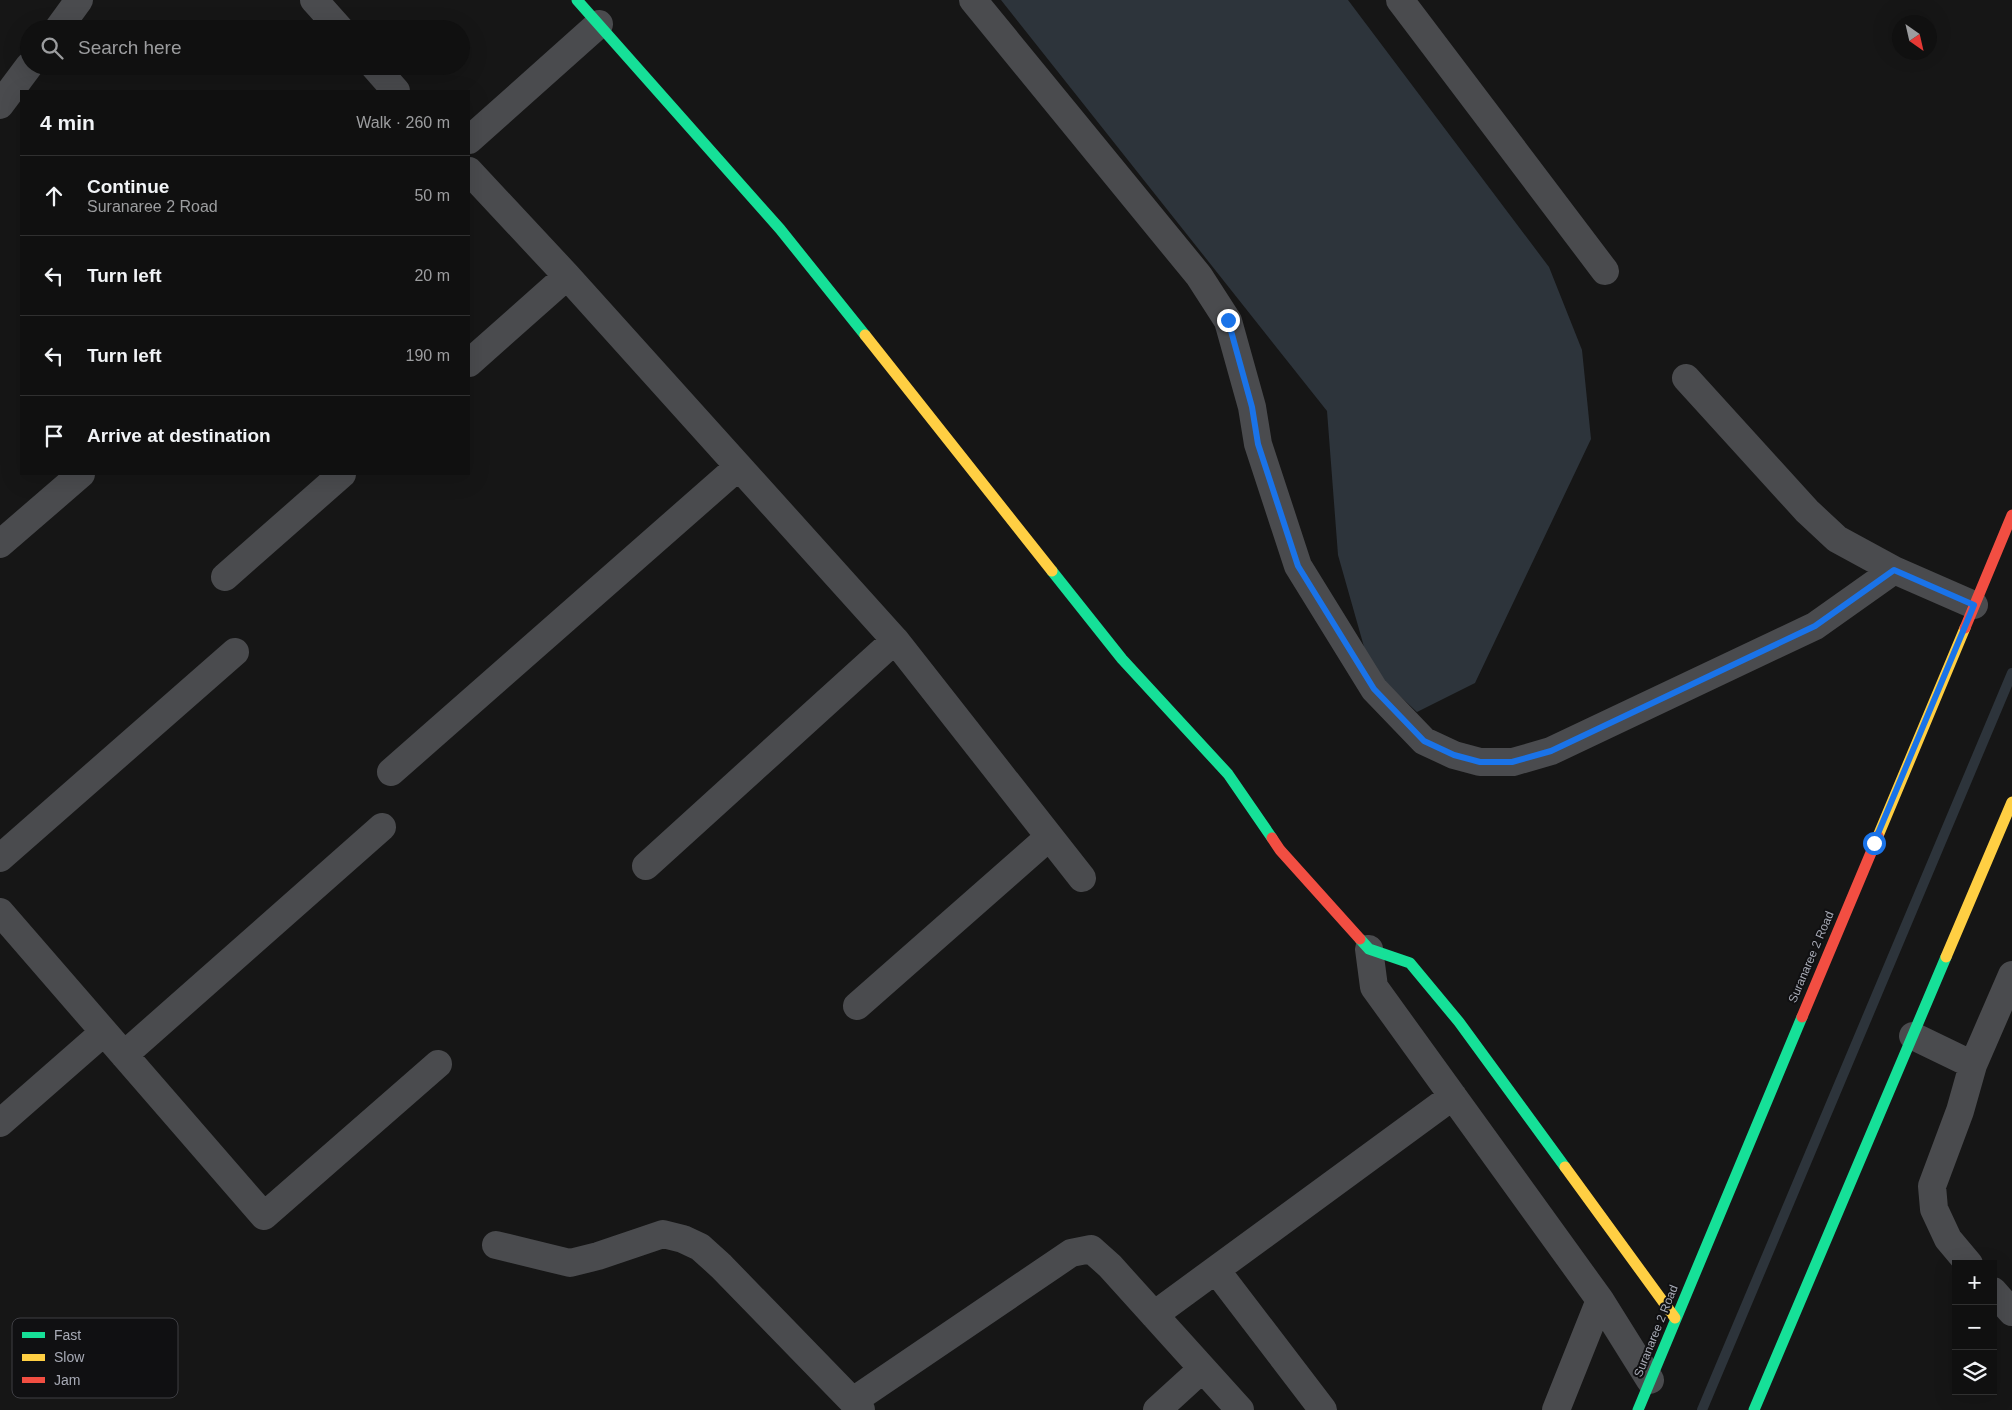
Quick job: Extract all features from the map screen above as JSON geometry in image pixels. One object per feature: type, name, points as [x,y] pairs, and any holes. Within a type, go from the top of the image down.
[{"type":"street","points":[[65,20],[79,0]]},
{"type":"street","points":[[314,0],[332,20]]},
{"type":"street","points":[[578,0],[780,229],[1122,659],[1228,774],[1280,850],[1369,949],[1410,963],[1453,1014],[1675,1318]]},
{"type":"street","points":[[973,0],[1199,276],[1228,320],[1252,407],[1258,444],[1298,566],[1374,689],[1424,741],[1454,755],[1480,762],[1512,762],[1551,751],[1815,626],[1894,570]]},
{"type":"street","points":[[1400,0],[1604,271]]},
{"type":"street","points":[[470,139],[599,24]]},
{"type":"street","points":[[0,105],[22,75]]},
{"type":"street","points":[[382,75],[395,90]]},
{"type":"street","points":[[470,172],[567,276],[896,640],[1082,878]]},
{"type":"street","points":[[470,361],[567,276]]},
{"type":"street","points":[[1686,378],[1807,510],[1837,539],[1894,570],[1974,605]]},
{"type":"street","points":[[391,772],[738,467]]},
{"type":"street","points":[[0,544],[80,475]]},
{"type":"street","points":[[225,577],[341,475]]},
{"type":"street","name":"Suranaree 2 Road","points":[[1638,1410],[2012,515]]},
{"type":"street","points":[[646,866],[896,640]]},
{"type":"street","points":[[0,858],[235,652]]},
{"type":"street","points":[[1754,1410],[2012,802]]},
{"type":"street","points":[[124,1055],[382,827]]},
{"type":"street","points":[[857,1006],[1049,837]]},
{"type":"street","points":[[0,912],[264,1216],[438,1064]]},
{"type":"street","points":[[1369,949],[1374,987],[1600,1300],[1650,1380]]},
{"type":"street","points":[[1966,1260],[1948,1239],[1934,1209],[1932,1186],[1960,1111],[1973,1065],[2012,975]]},
{"type":"street","points":[[0,1123],[104,1032]]},
{"type":"street","points":[[1913,1036],[1973,1065]]},
{"type":"street","points":[[1154,1315],[1453,1096]]},
{"type":"street","points":[[496,1245],[570,1263],[598,1256],[663,1234],[682,1239],[700,1247],[721,1266],[857,1406],[1071,1253],[1090,1249],[1110,1266],[1240,1410]]},
{"type":"street","points":[[1216,1270],[1323,1410]]},
{"type":"street","points":[[1997,1295],[2012,1312]]},
{"type":"street","points":[[1556,1410],[1600,1300]]},
{"type":"street","points":[[1157,1410],[1202,1369]]},
{"type":"shaded area","points":[[1001,0],[1348,0],[1549,267],[1582,350],[1591,439],[1475,683],[1417,712],[1370,668],[1338,555],[1327,411]]},
{"type":"waterway","points":[[1702,1410],[2012,673]]},
{"type":"traffic: fast","points":[[577,0],[780,229],[865,335]]},
{"type":"traffic: fast","points":[[1052,571],[1122,659],[1228,774],[1272,838]]},
{"type":"traffic: fast","points":[[1360,939],[1369,949],[1410,963],[1459,1022],[1565,1167]]},
{"type":"traffic: fast","points":[[1754,1410],[1946,957]]},
{"type":"traffic: fast","points":[[1638,1410],[1802,1017]]},
{"type":"traffic: slow","points":[[865,335],[1052,571]]},
{"type":"traffic: slow","points":[[1878,836],[1965,628]]},
{"type":"traffic: slow","points":[[1946,957],[2012,802]]},
{"type":"traffic: slow","points":[[1565,1167],[1675,1318]]},
{"type":"traffic: jam","points":[[1965,628],[2012,515]]},
{"type":"traffic: jam","points":[[1802,1017],[1878,836]]},
{"type":"traffic: jam","points":[[1272,838],[1280,850],[1360,939]]},
{"type":"route","points":[[1228,320],[1252,407],[1258,444],[1298,566],[1374,689],[1424,741],[1454,755],[1480,762],[1512,762],[1551,751],[1815,626],[1894,570],[1974,605],[1874,843]]}]
